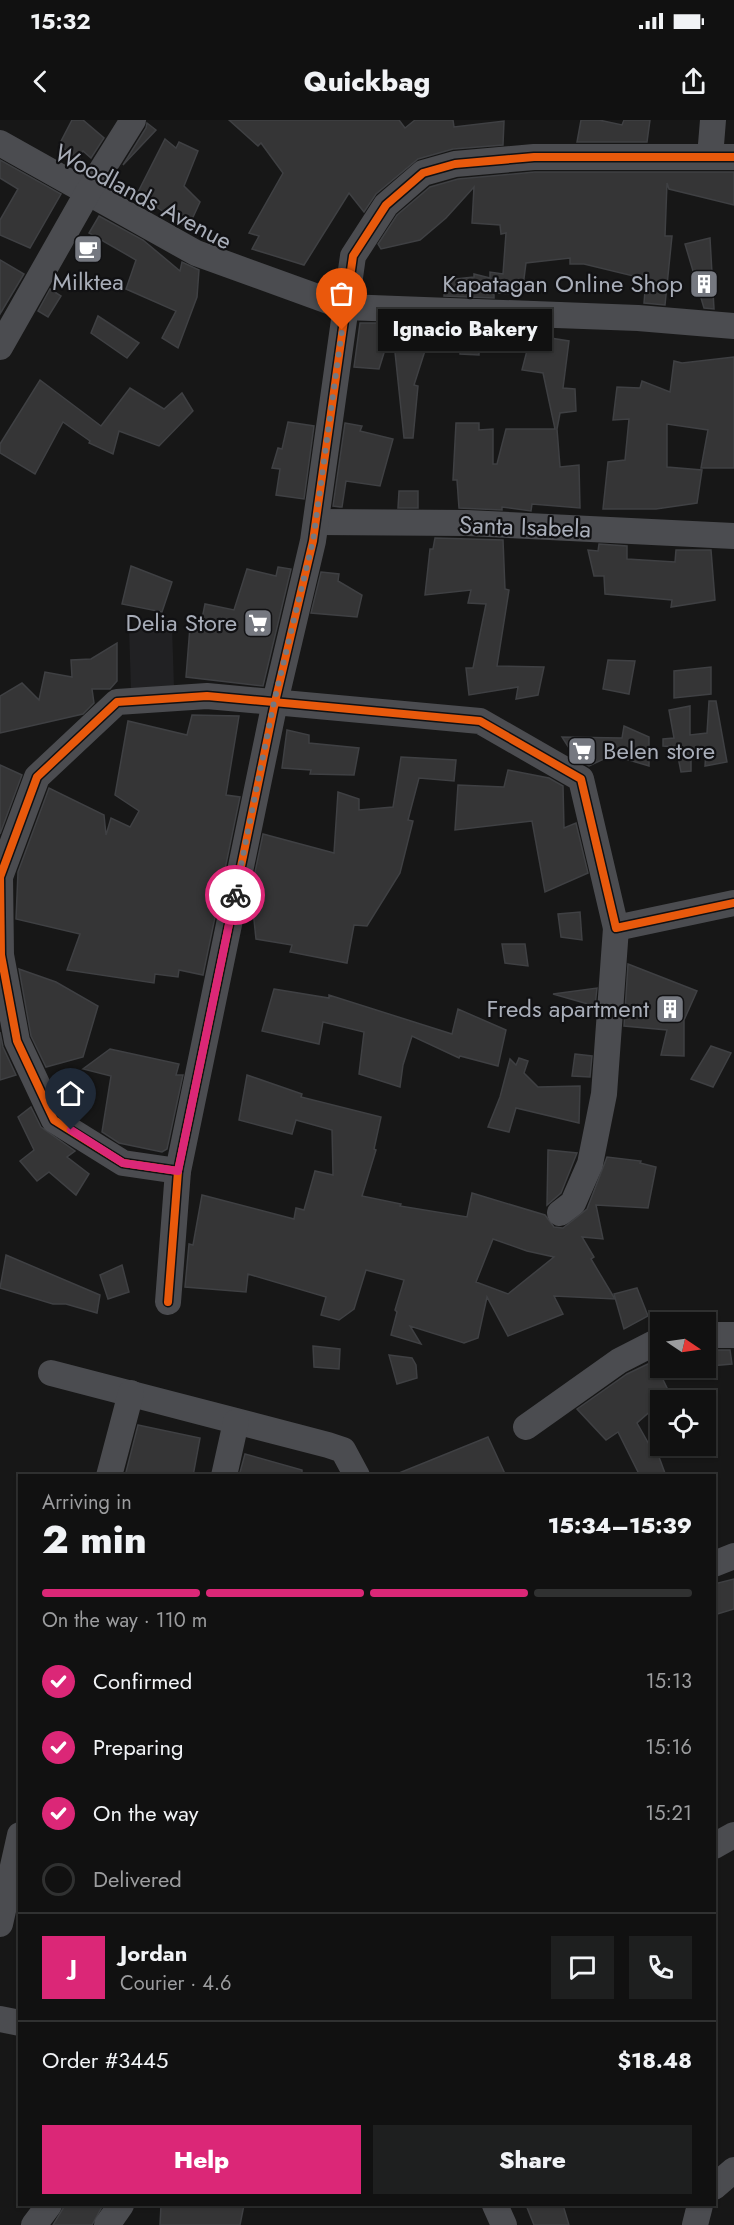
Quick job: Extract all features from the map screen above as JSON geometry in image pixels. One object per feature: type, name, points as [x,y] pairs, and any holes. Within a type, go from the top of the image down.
[{"type":"street","points":[[0,347],[88,192],[133,120]]},
{"type":"street","points":[[168,1302],[178,1171],[274,702],[316,522],[353,256],[386,205],[423,173],[455,164],[534,157],[722,157],[713,120]]},
{"type":"street","name":"Woodlands Avenue","points":[[0,143],[196,253],[345,307],[638,318],[734,326]]},
{"type":"street","name":"Santa Isabela","points":[[316,522],[466,523],[734,536]]},
{"type":"street","points":[[178,1171],[123,1163],[54,1120],[17,1041],[1,955],[0,877],[37,777],[117,702],[207,696],[480,721],[581,779],[616,928],[604,1094],[590,1164],[573,1203],[560,1213]]},
{"type":"street","points":[[616,928],[734,903]]},
{"type":"street","points":[[716,1335],[734,1335]]},
{"type":"street","points":[[526,1427],[620,1361],[650,1345]]},
{"type":"street","points":[[51,1373],[343,1450],[356,1474]]},
{"type":"street","points":[[110,1474],[131,1393]]},
{"type":"street","points":[[224,1474],[236,1422]]},
{"type":"street","points":[[716,1563],[734,1556]]},
{"type":"street","points":[[0,1834],[18,1837]]},
{"type":"street","points":[[716,1845],[734,1835]]},
{"type":"street","points":[[0,1924],[18,1842]]},
{"type":"street","points":[[0,2019],[18,2023]]},
{"type":"street","points":[[716,2185],[734,2170]]},
{"type":"street","points":[[34,2225],[48,2206]]},
{"type":"street","points":[[107,2225],[120,2206]]},
{"type":"street","points":[[495,2206],[504,2225]]},
{"type":"street","points":[[695,2225],[700,2206]]},
{"type":"shaded area","points":[[172,626],[174,687],[131,689],[129,628]]},
{"type":"building","points":[[72,120],[83,120],[104,138],[91,158],[83,151],[79,160],[59,145]]},
{"type":"building","points":[[229,120],[399,120],[405,128],[415,120],[453,120],[454,127],[504,121],[503,145],[453,149],[418,159],[376,194],[364,212],[349,193],[304,265],[252,249],[259,236],[249,233],[283,173],[261,143],[258,146]]},
{"type":"building","points":[[581,120],[599,120],[622,125],[624,120],[650,120],[647,142],[577,142]]},
{"type":"building","points":[[147,123],[156,130],[123,165],[146,128]]},
{"type":"building","points":[[165,139],[176,148],[179,142],[198,151],[184,186],[200,202],[188,228],[137,194]]},
{"type":"building","points":[[0,160],[61,194],[30,248],[0,235],[0,220],[18,189],[0,178]]},
{"type":"building","points":[[535,172],[734,172],[734,205],[669,189],[667,183],[665,236],[672,236],[665,305],[644,303],[646,279],[584,264],[570,264],[570,258],[526,263],[522,294],[494,293],[494,298],[444,296],[446,280],[474,277],[474,274],[490,278],[490,272],[503,274],[506,233],[501,234],[500,225],[472,223],[474,187],[446,218],[420,240],[381,249],[378,244],[397,215],[430,187],[458,179]]},
{"type":"building","points":[[99,216],[143,240],[180,271],[182,262],[199,270],[197,297],[178,348],[162,338],[176,311],[126,289],[136,260],[89,233]]},
{"type":"building","points":[[710,238],[714,309],[704,308],[685,244]]},
{"type":"building","points":[[0,260],[24,274],[0,314]]},
{"type":"building","points":[[50,289],[61,296],[48,317],[38,311]]},
{"type":"building","points":[[98,316],[139,343],[127,358],[91,333]]},
{"type":"building","points":[[360,323],[381,323],[380,326],[392,327],[379,369],[354,367]]},
{"type":"building","points":[[441,326],[493,328],[493,344],[479,345],[479,355],[460,354],[460,349],[438,349]]},
{"type":"building","points":[[393,333],[430,335],[414,385],[418,386],[413,438],[404,438]]},
{"type":"building","points":[[531,335],[569,341],[563,388],[575,389],[576,411],[560,413],[557,429],[560,467],[579,465],[580,508],[532,504],[531,511],[502,507],[502,510],[459,508],[457,480],[453,480],[456,423],[479,423],[479,430],[493,429],[493,464],[497,464],[506,429],[555,429],[543,373],[522,370]]},
{"type":"building","points":[[734,357],[734,468],[701,468],[708,430],[667,424],[667,467],[702,470],[697,503],[656,509],[603,509],[608,462],[625,460],[629,419],[613,420],[617,387],[640,388],[642,381],[670,392],[674,361],[682,363]]},
{"type":"building","points":[[40,380],[101,426],[130,388],[164,409],[182,393],[193,411],[159,446],[119,431],[113,454],[89,443],[90,441],[63,422],[35,474],[0,453],[0,444]]},
{"type":"building","points":[[288,422],[314,426],[304,499],[276,495],[280,469],[272,468],[278,448],[282,449]]},
{"type":"building","points":[[345,423],[362,426],[360,431],[393,439],[380,486],[346,481],[342,507],[340,507],[333,506]]},
{"type":"building","points":[[399,491],[418,491],[418,508],[398,508]]},
{"type":"building","points":[[435,538],[503,540],[505,589],[509,590],[497,666],[544,667],[538,695],[516,699],[518,687],[469,695],[466,668],[473,668],[486,604],[468,603],[471,590],[425,595],[430,549],[433,549]]},
{"type":"building","points":[[599,544],[627,546],[627,559],[675,562],[676,550],[711,550],[715,600],[671,607],[672,600],[605,594],[604,576],[594,576],[588,550],[598,551]]},
{"type":"building","points":[[131,566],[172,582],[162,612],[122,604]]},
{"type":"building","points":[[278,567],[291,569],[263,686],[186,677],[190,627],[200,629],[205,604],[234,610],[247,569],[276,576]]},
{"type":"building","points":[[321,572],[339,574],[338,581],[362,595],[357,617],[311,613]]},
{"type":"building","points":[[117,643],[117,681],[110,689],[92,689],[94,703],[83,714],[0,733],[0,696],[22,683],[39,700],[45,672],[72,677],[71,660],[91,659]]},
{"type":"building","points":[[608,660],[635,661],[629,694],[603,689]]},
{"type":"building","points":[[711,667],[711,694],[674,698],[674,671]]},
{"type":"building","points":[[709,701],[716,701],[727,762],[705,766],[706,751],[691,749],[691,771],[681,772],[676,747],[663,746],[663,739],[674,738],[669,710],[690,706],[690,735],[707,733]]},
{"type":"building","points":[[192,715],[239,716],[226,795],[240,797],[203,975],[179,970],[178,977],[155,974],[154,983],[67,970],[80,934],[16,919],[18,872],[49,788],[104,815],[106,835],[111,818],[130,827],[139,811],[115,795],[128,721],[187,735]]},
{"type":"building","points":[[624,726],[649,737],[649,766],[612,755],[589,766],[576,759],[562,737],[622,738]]},
{"type":"building","points":[[287,730],[309,735],[309,743],[359,748],[354,775],[310,774],[311,770],[282,768]]},
{"type":"building","points":[[401,757],[456,760],[454,781],[419,778],[408,820],[413,821],[400,873],[367,926],[354,925],[347,963],[290,952],[292,945],[256,939],[251,891],[263,834],[334,853],[338,792],[359,799],[359,810],[393,807]]},
{"type":"building","points":[[0,765],[22,775],[0,834]]},
{"type":"building","points":[[508,770],[549,778],[563,786],[564,828],[576,823],[588,873],[545,892],[532,821],[455,830],[458,785],[504,787]]},
{"type":"building","points":[[580,912],[582,940],[561,937],[558,914]]},
{"type":"building","points":[[502,944],[525,944],[528,966],[505,963]]},
{"type":"building","points":[[628,964],[697,991],[684,1020],[684,1056],[661,1055],[667,1030],[624,1026]]},
{"type":"building","points":[[19,969],[56,982],[98,1006],[83,1057],[46,1067],[31,1036]]},
{"type":"building","points":[[597,988],[595,1006],[553,994]]},
{"type":"building","points":[[274,989],[329,998],[329,995],[452,1034],[458,1009],[506,1030],[498,1066],[460,1056],[459,1058],[412,1036],[403,1065],[400,1087],[359,1074],[364,1032],[323,1022],[319,1044],[262,1031]]},
{"type":"building","points":[[0,1032],[3,1047],[16,1075],[0,1080]]},
{"type":"building","points":[[711,1046],[731,1053],[713,1087],[691,1079]]},
{"type":"building","points":[[110,1049],[179,1064],[176,1075],[183,1075],[167,1149],[162,1152],[119,1143],[102,1132],[111,1076],[83,1069]]},
{"type":"building","points":[[575,1054],[592,1056],[590,1077],[572,1076]]},
{"type":"building","points":[[519,1058],[528,1061],[524,1073],[538,1087],[580,1086],[579,1123],[516,1108],[509,1132],[488,1127],[500,1097],[510,1059],[516,1065]]},
{"type":"building","points":[[247,1075],[302,1094],[301,1097],[381,1117],[374,1149],[376,1150],[362,1196],[401,1204],[400,1206],[467,1217],[472,1193],[545,1215],[554,1227],[563,1228],[587,1209],[607,1157],[641,1161],[640,1163],[656,1167],[648,1208],[596,1205],[603,1239],[582,1237],[594,1257],[591,1259],[615,1299],[554,1296],[563,1314],[508,1336],[487,1297],[478,1338],[464,1343],[410,1326],[421,1344],[391,1335],[397,1312],[395,1310],[404,1280],[366,1270],[354,1309],[339,1320],[321,1315],[326,1297],[248,1274],[246,1292],[185,1287],[189,1244],[193,1245],[202,1195],[294,1219],[296,1208],[304,1210],[315,1171],[333,1175],[332,1130],[296,1120],[292,1134],[239,1120]],"holes":[[[493,1239],[527,1251],[554,1257],[508,1294],[476,1282]]]},
{"type":"building","points":[[31,1107],[41,1127],[75,1151],[67,1157],[89,1174],[76,1195],[49,1172],[37,1181],[20,1161],[34,1150],[18,1117]]},
{"type":"building","points":[[548,1150],[577,1153],[561,1193],[547,1205]]},
{"type":"building","points":[[6,1255],[100,1295],[97,1313],[66,1304],[53,1304],[0,1288]]},
{"type":"building","points":[[122,1265],[129,1292],[108,1299],[100,1275]]},
{"type":"building","points":[[637,1288],[648,1316],[624,1329],[614,1294]]},
{"type":"building","points":[[313,1346],[340,1349],[339,1369],[314,1367]]},
{"type":"building","points":[[716,1350],[730,1350],[732,1364],[716,1365]]},
{"type":"building","points":[[389,1355],[412,1358],[416,1365],[417,1378],[397,1384]]},
{"type":"building","points":[[650,1363],[650,1378],[662,1378],[668,1390],[650,1390],[650,1412],[637,1423],[650,1446],[650,1456],[659,1456],[665,1474],[639,1474],[618,1432],[606,1440],[577,1409],[627,1374]]},
{"type":"building","points":[[138,1425],[200,1438],[193,1474],[126,1474]]},
{"type":"building","points":[[488,1437],[505,1474],[396,1474]]},
{"type":"building","points":[[245,1454],[302,1470],[302,1474],[240,1474]]},
{"type":"building","points":[[734,1579],[734,1609],[716,1614],[716,1584]]},
{"type":"building","points":[[64,2206],[102,2206],[92,2225],[53,2225]]},
{"type":"building","points":[[161,2206],[244,2206],[240,2225],[160,2225]]},
{"type":"building","points":[[526,2206],[563,2206],[569,2225],[534,2225]]},
{"type":"cycle path","points":[[168,1302],[178,1171],[275,702],[313,541],[353,256],[386,205],[423,173],[455,164],[534,157],[734,157]]},
{"type":"cycle path","points":[[178,1171],[123,1163],[54,1120],[17,1041],[1,955],[0,877],[37,777],[117,702],[207,696],[480,721],[581,779],[616,928],[734,903]]},
{"type":"way so far","points":[[235,895],[274,702],[313,541],[342,330]]},
{"type":"place","name":"Milktea","points":[[88,249]]},
{"type":"place","name":"Kapatagan Online Shop","points":[[704,284]]},
{"type":"place","name":"Ignacio Bakery","points":[[342,330]]},
{"type":"place","name":"Delia Store","points":[[258,623]]},
{"type":"place","name":"Belen store","points":[[582,751]]},
{"type":"place","name":"Freds apartment","points":[[670,1009]]},
{"type":"route","points":[[71,1130],[123,1163],[178,1171],[235,895]]}]
